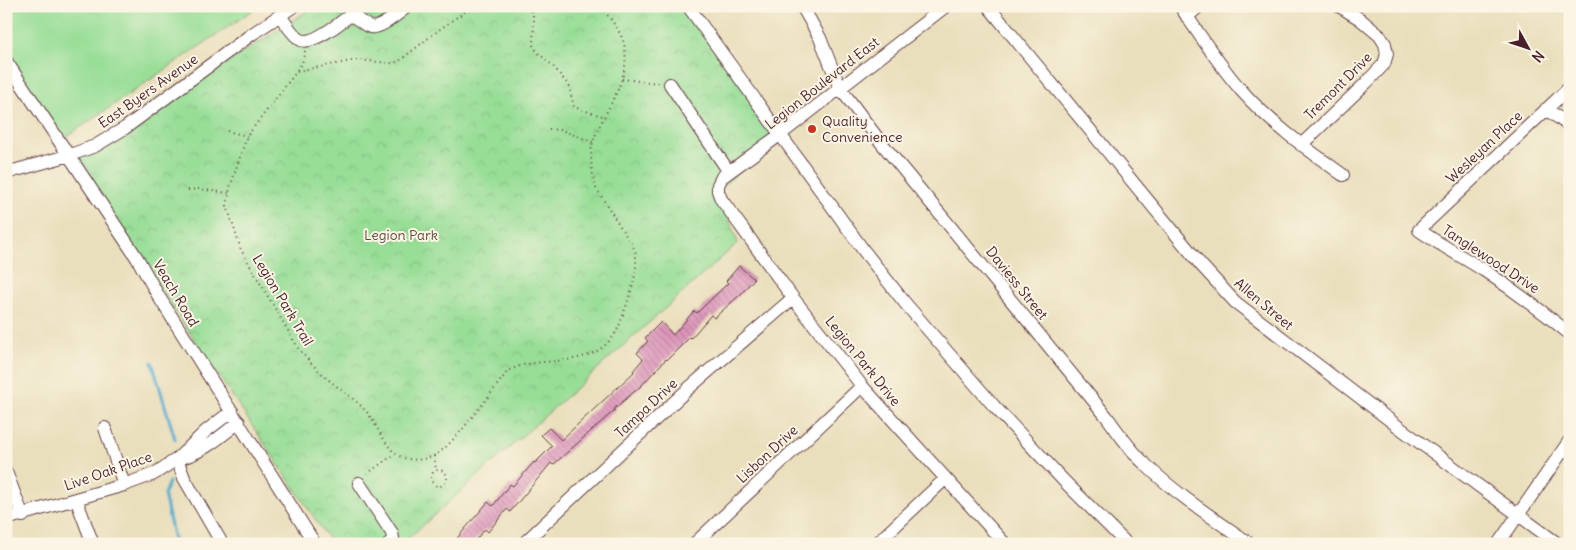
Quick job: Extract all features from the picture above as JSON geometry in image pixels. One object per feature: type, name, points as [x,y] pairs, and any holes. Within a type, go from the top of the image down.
[{"type":"street","name":"East Byers Avenue","points":[[6,173],[95,146],[125,128],[252,34],[294,6]]},
{"type":"street","points":[[280,16],[298,38],[306,41],[321,36],[362,6]]},
{"type":"street","points":[[349,15],[371,27],[377,27],[408,6]]},
{"type":"street","points":[[688,6],[864,251],[918,318],[1001,413],[1064,481],[1127,544]]},
{"type":"street","name":"Daviess Street","points":[[802,6],[820,38],[840,88],[879,140],[1107,417],[1131,449],[1146,465],[1183,496],[1250,544]]},
{"type":"street","name":"Legion Boulevard East","points":[[718,184],[729,172],[946,6]]},
{"type":"street","name":"Allen Street","points":[[988,6],[1201,265],[1234,302],[1404,431],[1558,544]]},
{"type":"street","points":[[1180,6],[1241,90],[1280,128],[1343,176]]},
{"type":"street","points":[[1187,17],[1199,6]]},
{"type":"street","name":"Tremont Drive","points":[[1301,145],[1384,64],[1387,54],[1386,44],[1380,36],[1360,19],[1339,6]]},
{"type":"street","name":"Veach Road","points":[[6,61],[137,258],[159,297],[315,544]]},
{"type":"street","points":[[670,84],[729,172]]},
{"type":"street","name":"Wesleyan Place","points":[[1419,230],[1570,87]]},
{"type":"street","points":[[1546,109],[1570,126]]},
{"type":"street","name":"Legion Park Drive","points":[[718,184],[721,199],[730,212],[793,298],[862,386],[1005,544]]},
{"type":"street","name":"Tanglewood Drive","points":[[1419,230],[1535,306],[1570,334]]},
{"type":"street","name":"Tampa Drive","points":[[523,544],[689,388],[793,298]]},
{"type":"street","name":"Lisbon Drive","points":[[694,544],[862,386]]},
{"type":"street","points":[[220,540],[188,486],[177,459],[200,451],[236,417]]},
{"type":"street","name":"Live Oak Place","points":[[6,520],[124,485],[154,474],[177,459],[206,431],[236,417]]},
{"type":"street","points":[[105,428],[124,485]]},
{"type":"street","points":[[1498,544],[1570,440]]},
{"type":"street","points":[[6,472],[23,516]]},
{"type":"street","points":[[876,544],[945,479]]},
{"type":"street","points":[[359,483],[392,533],[393,539],[389,544]]},
{"type":"street","points":[[76,499],[93,544]]},
{"type":"path","points":[[297,70],[351,61],[398,62],[473,6]]},
{"type":"path","points":[[529,6],[534,18],[533,45],[537,52],[557,70],[569,86],[574,107],[605,117]]},
{"type":"path","points":[[359,483],[396,454],[416,460],[434,456],[448,445],[464,428],[507,372],[528,364],[572,360],[587,356],[608,343],[615,334],[633,285],[636,272],[636,256],[596,188],[593,178],[591,162],[594,142],[615,98],[622,79],[625,62],[623,40],[600,6]]},
{"type":"path","name":"Legion Park Trail","points":[[306,41],[304,56],[297,70],[248,136],[229,193],[227,206],[229,216],[241,250],[298,348],[322,374],[358,402],[396,454]]},
{"type":"path","points":[[622,79],[670,84]]},
{"type":"path","points":[[549,129],[561,130],[594,142]]},
{"type":"path","points":[[227,131],[248,136]]},
{"type":"path","points":[[188,190],[198,189],[229,193]]},
{"type":"path","points":[[434,456],[436,470]]},
{"type":"path","points":[[436,470],[443,471],[446,475],[447,480],[441,486],[434,484],[431,480],[432,473],[436,470]]},
{"type":"green space","points":[[6,6],[259,6],[60,141],[6,63]]},
{"type":"green space","name":"Legion Park","points":[[315,6],[688,6],[781,134],[718,191],[738,243],[402,544],[332,544],[70,155],[125,128]]},
{"type":"building","points":[[739,266],[754,279],[741,294],[714,318],[711,315],[691,338],[666,359],[641,386],[553,465],[551,463],[510,512],[507,509],[488,532],[485,529],[472,544],[452,544],[488,502],[493,506],[510,484],[513,486],[534,462],[552,446],[541,435],[549,428],[561,440],[634,372],[643,359],[637,353],[648,341],[645,338],[661,322],[673,335],[694,311],[697,313],[728,283],[726,281]]},
{"type":"waterway","points":[[152,362],[175,439]]},
{"type":"waterway","points":[[169,482],[164,494],[175,544]]},
{"type":"place","name":"Quality Convenience","points":[[812,129]]}]
